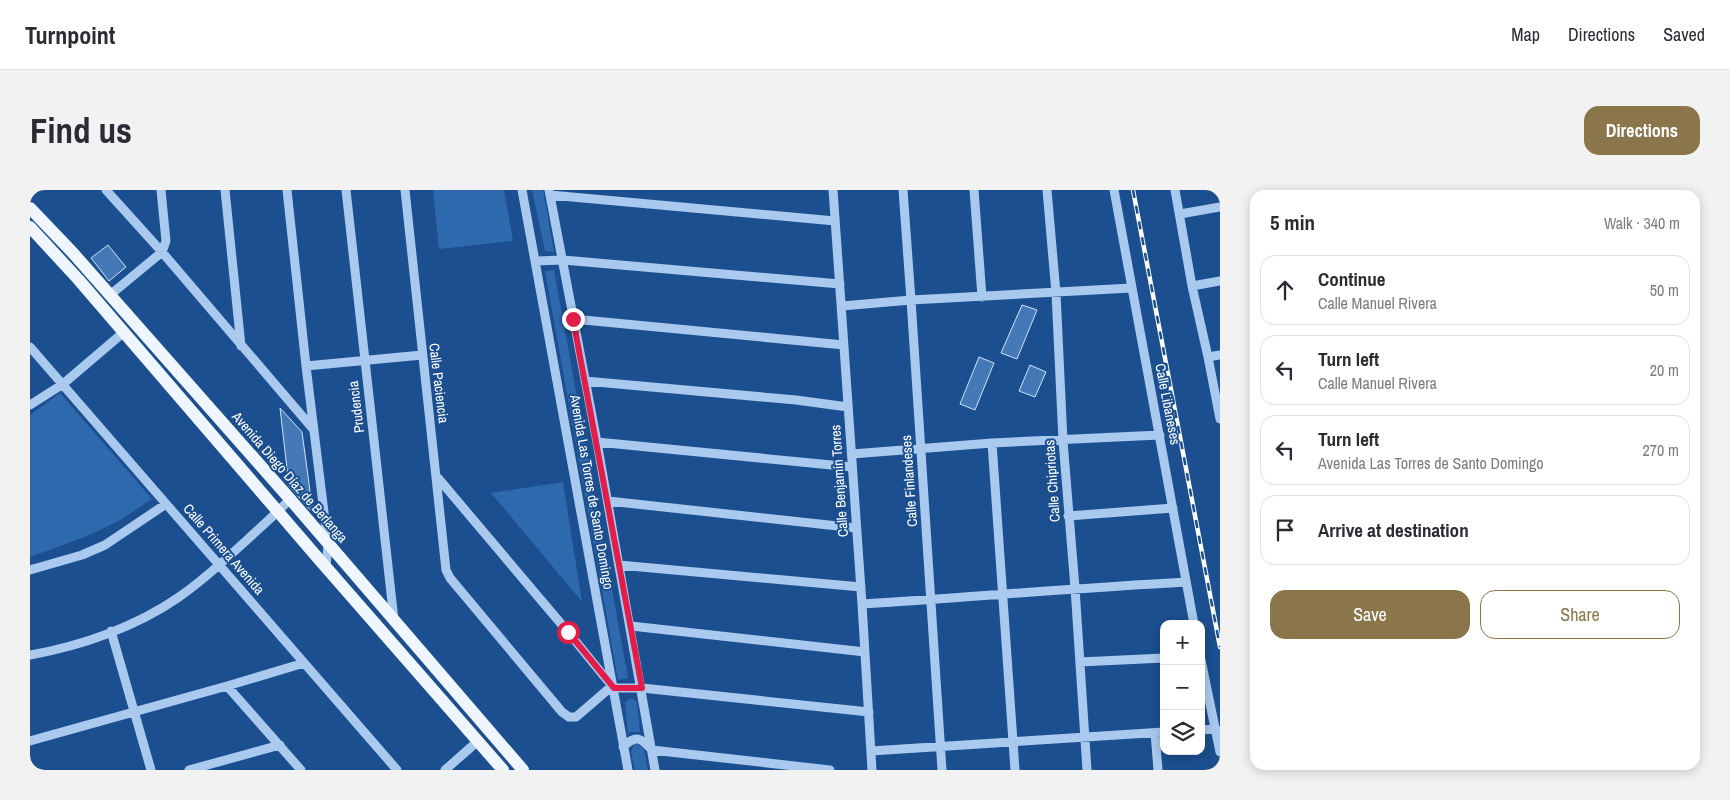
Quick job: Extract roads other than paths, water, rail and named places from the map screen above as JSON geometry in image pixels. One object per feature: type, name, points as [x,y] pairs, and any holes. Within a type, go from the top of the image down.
[{"type":"main road","name":"Avenida Diego Díaz de Berlanga","points":[[30,208],[110,294],[290,499],[522,770]]},
{"type":"main road","points":[[30,227],[124,332],[503,770]]},
{"type":"street","points":[[106,190],[162,252],[314,430]]},
{"type":"street","points":[[110,294],[162,252],[166,241],[161,190]]},
{"type":"street","points":[[226,190],[241,346]]},
{"type":"street","points":[[287,190],[328,545],[326,566]]},
{"type":"street","name":"Prudencia","points":[[346,190],[394,621]]},
{"type":"street","name":"Calle Paciencia","points":[[405,190],[446,570],[450,578],[569,717],[576,717],[613,687]]},
{"type":"street","name":"Avenida Las Torres de Santo Domingo","points":[[522,190],[628,770]]},
{"type":"street","name":"Calle Benjamín Torres","points":[[833,190],[872,770]]},
{"type":"street","name":"Calle Finlandeses","points":[[902,190],[932,599],[942,770]]},
{"type":"street","points":[[974,190],[982,297]]},
{"type":"street","name":"Calle Chipriotas","points":[[1048,190],[1056,293],[1068,516],[1075,588],[1087,770]]},
{"type":"street","name":"Calle Libaneses","points":[[1114,190],[1193,620]]},
{"type":"street","points":[[1175,190],[1192,286],[1220,420]]},
{"type":"street","points":[[550,192],[835,221]]},
{"type":"street","name":"Avenida Las Torres de Santo Domingo","points":[[550,192],[631,626],[655,770]]},
{"type":"street","points":[[1180,214],[1220,207]]},
{"type":"street","points":[[536,261],[563,260],[840,284]]},
{"type":"street","points":[[1192,286],[1220,281]]},
{"type":"street","points":[[842,306],[911,300],[1131,288]]},
{"type":"street","points":[[573,319],[844,345]]},
{"type":"street","points":[[30,405],[64,384],[124,332]]},
{"type":"street","name":"Calle Primera Avenida","points":[[30,347],[397,770]]},
{"type":"street","points":[[306,366],[422,354]]},
{"type":"street","points":[[1208,357],[1220,355]]},
{"type":"street","points":[[585,381],[796,400],[848,407]]},
{"type":"street","points":[[852,454],[992,443],[1160,435]]},
{"type":"street","points":[[597,442],[852,467]]},
{"type":"street","points":[[992,443],[1015,770]]},
{"type":"street","points":[[437,478],[613,687],[642,688],[869,712]]},
{"type":"street","points":[[30,655],[68,646],[111,631],[144,618],[166,605],[219,566],[290,499]]},
{"type":"street","points":[[608,500],[856,528]]},
{"type":"street","points":[[30,570],[82,555],[105,545],[166,504]]},
{"type":"street","points":[[1068,516],[1173,508]]},
{"type":"street","points":[[619,565],[860,587]]},
{"type":"street","points":[[862,604],[1003,595],[1075,588],[1186,582]]},
{"type":"street","points":[[631,626],[865,652]]},
{"type":"street","points":[[111,631],[151,770]]},
{"type":"street","points":[[1080,662],[1160,658]]},
{"type":"street","points":[[30,741],[304,663]]},
{"type":"street","points":[[1202,665],[1220,752]]},
{"type":"street","points":[[228,686],[301,770]]},
{"type":"street","points":[[1205,730],[1216,729]]},
{"type":"street","points":[[871,751],[1159,732],[1158,770]]},
{"type":"street","points":[[623,747],[635,738],[643,740],[652,750],[830,770]]},
{"type":"street","points":[[445,770],[478,742]]},
{"type":"street","points":[[190,770],[280,745]]},
{"type":"railway","points":[[1133,190],[1220,647]]}]
